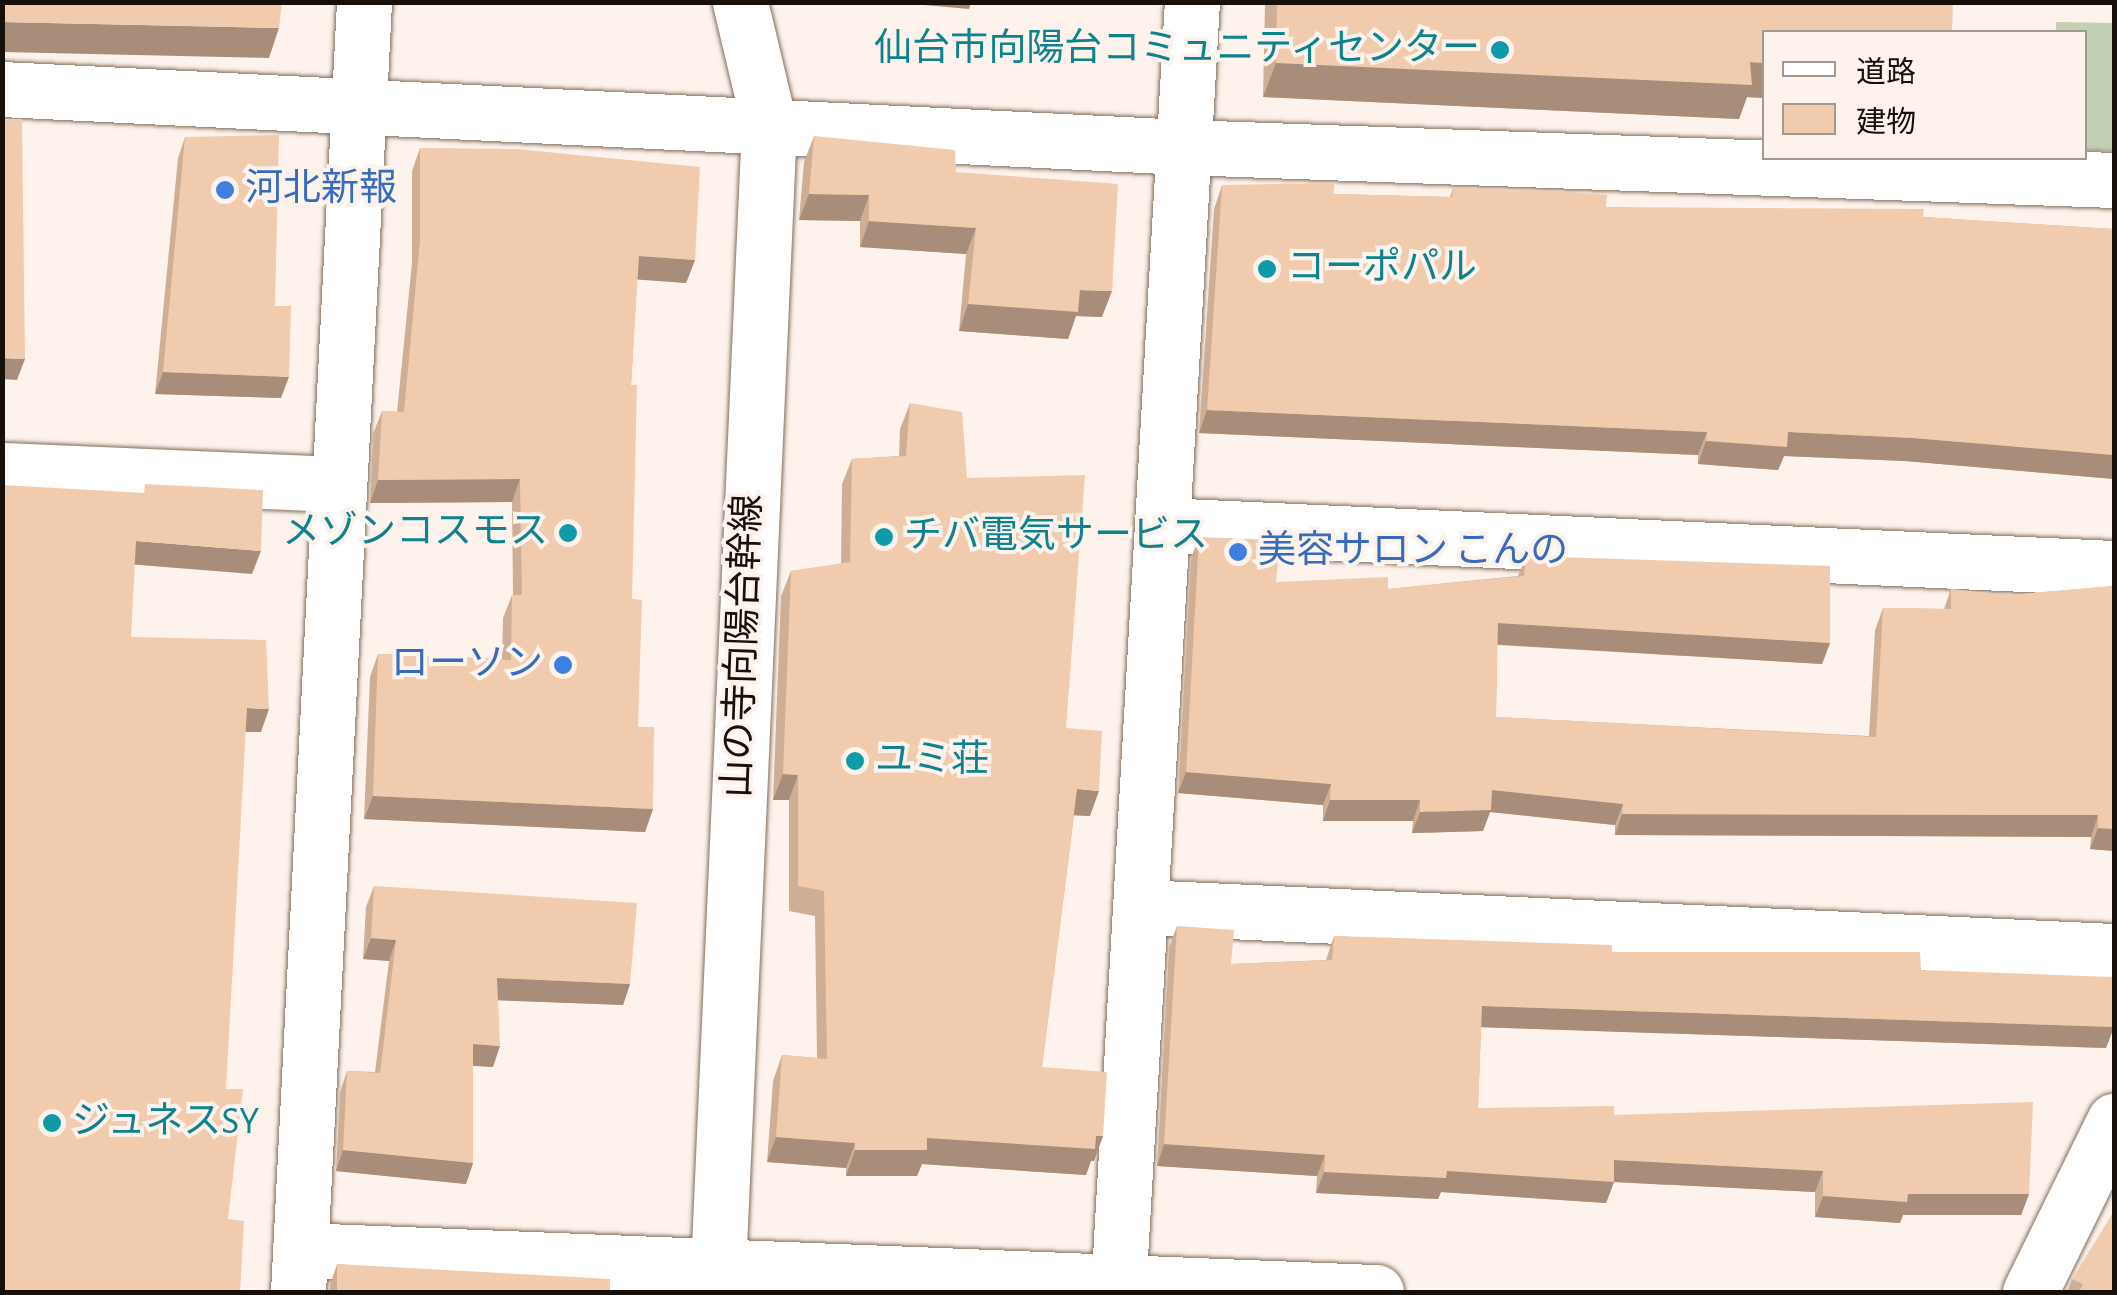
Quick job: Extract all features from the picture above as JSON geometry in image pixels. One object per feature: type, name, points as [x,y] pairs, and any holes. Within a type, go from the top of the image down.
[{"type":"street","points":[[364,2],[299,1271],[1376,1292]]},
{"type":"street","name":"山の寺向陽台幹線","points":[[717,1280],[769,124],[740,2]]},
{"type":"street","points":[[1118,1287],[1192,2]]},
{"type":"street","points":[[2,89],[1184,147],[2114,180]]},
{"type":"street","points":[[2,470],[339,484]]},
{"type":"street","points":[[1162,525],[2114,568]]},
{"type":"street","points":[[1140,907],[2114,951]]},
{"type":"street","points":[[2030,1292],[2114,1120]]},
{"type":"green space","points":[[2056,22],[2114,23],[2114,151],[2087,150],[2087,30],[2056,30]]},
{"type":"building","points":[[2,2],[282,2],[279,28],[2,22]]},
{"type":"building","name":"仙台市向陽台コミュニティセンター","points":[[1277,2],[1953,2],[1952,30],[1762,30],[1762,63],[1750,62],[1752,85],[1276,63]]},
{"type":"building","points":[[2,119],[22,119],[25,359],[2,358]]},
{"type":"building","points":[[279,135],[275,306],[291,306],[289,377],[163,372],[185,137]]},
{"type":"building","points":[[814,136],[955,150],[956,172],[1118,184],[1112,291],[1080,290],[1078,312],[968,304],[976,228],[869,221],[869,195],[809,194]]},
{"type":"building","points":[[420,148],[517,149],[700,167],[695,260],[639,256],[631,385],[637,385],[632,599],[642,600],[638,727],[654,727],[653,809],[373,796],[378,654],[511,660],[512,595],[522,595],[520,479],[378,480],[382,411],[404,412],[420,240]]},
{"type":"building","points":[[1334,183],[1334,194],[1452,197],[1453,188],[1539,190],[1607,195],[1606,207],[1924,209],[1923,217],[2114,229],[2114,455],[1788,432],[1787,447],[1706,441],[1707,432],[1207,410],[1222,185]]},
{"type":"building","points":[[910,403],[962,412],[967,478],[1085,475],[1066,728],[1102,731],[1099,791],[1077,789],[1042,1067],[1107,1072],[1103,1136],[1096,1136],[1095,1149],[927,1138],[927,1150],[855,1150],[855,1143],[776,1137],[782,1055],[827,1059],[824,891],[798,886],[798,775],[783,774],[791,571],[850,562],[852,459],[906,456]]},
{"type":"building","points":[[145,484],[263,490],[261,551],[136,541],[131,637],[266,640],[269,709],[247,708],[226,1089],[243,1089],[228,1219],[244,1221],[240,1292],[2,1292],[2,485],[144,493]]},
{"type":"building","points":[[1199,537],[1280,540],[1276,582],[1388,577],[1388,589],[1524,576],[1526,556],[1830,566],[1830,643],[1498,623],[1496,717],[1876,737],[1883,608],[1951,609],[1951,589],[2009,595],[2114,586],[2114,829],[2098,828],[2098,815],[1622,814],[1623,804],[1492,790],[1491,810],[1420,812],[1420,800],[1330,800],[1331,784],[1186,772]]},
{"type":"building","points":[[374,886],[637,903],[630,984],[497,978],[500,1046],[473,1044],[473,1163],[343,1150],[347,1071],[380,1073],[396,940],[371,938]]},
{"type":"building","points":[[1177,926],[1234,930],[1231,964],[1332,960],[1334,936],[1612,945],[1612,952],[1920,952],[1921,970],[2112,977],[2114,1027],[1482,1006],[1478,1108],[1614,1106],[1614,1115],[2033,1102],[2029,1194],[1908,1194],[1907,1202],[1823,1196],[1823,1171],[1614,1160],[1614,1182],[1447,1171],[1446,1178],[1324,1172],[1325,1155],[1164,1144]]},
{"type":"building","points":[[2114,1211],[2114,1292],[2079,1292],[2083,1284],[2072,1279]]},
{"type":"building","points":[[337,1264],[610,1279],[610,1292],[337,1292]]},
{"type":"place","name":"仙台市向陽台コミュニティセンター","points":[[1500,50]]},
{"type":"place","name":"河北新報","points":[[225,190]]},
{"type":"place","name":"コーポパル","points":[[1267,269]]},
{"type":"place","name":"メゾンコスモス","points":[[568,533]]},
{"type":"place","name":"チバ電気サービス","points":[[884,537]]},
{"type":"place","name":"美容サロン こんの","points":[[1238,552]]},
{"type":"place","name":"ローソン","points":[[563,665]]},
{"type":"place","name":"ユミ荘","points":[[855,761]]},
{"type":"place","name":"ジュネスSY","points":[[52,1123]]}]
